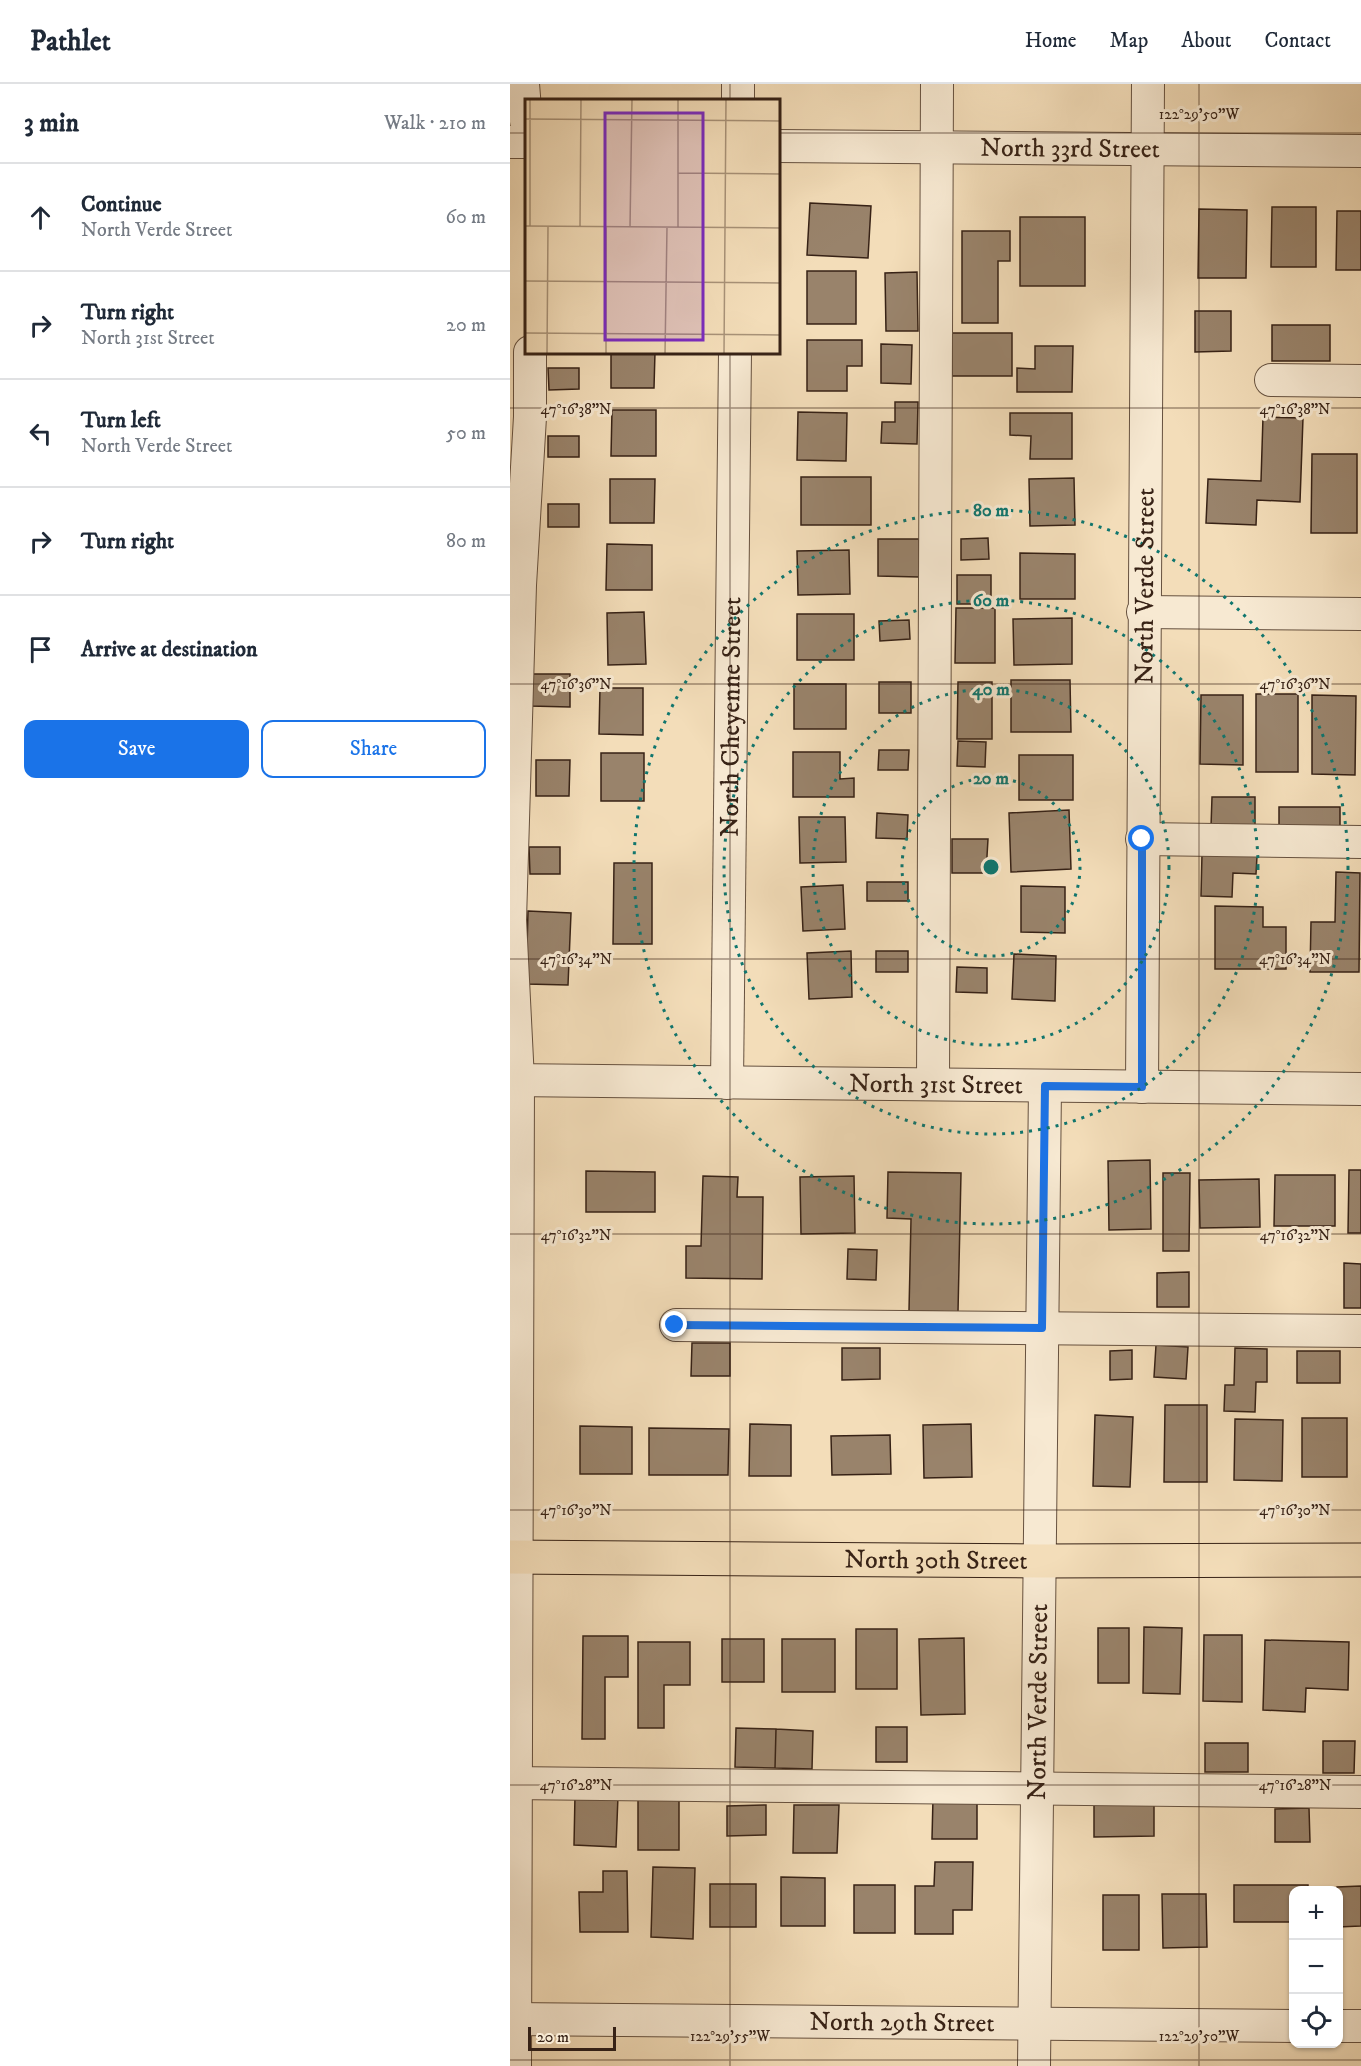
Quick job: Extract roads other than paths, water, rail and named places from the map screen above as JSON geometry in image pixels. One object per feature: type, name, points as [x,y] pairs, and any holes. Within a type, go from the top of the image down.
[{"type":"main road","name":"North 30th Street","points":[[513,1557],[1040,1561],[1361,1560]]},
{"type":"street","points":[[523,84],[525,109]]},
{"type":"street","points":[[933,1084],[937,84]]},
{"type":"street","name":"North Verde Street","points":[[1142,1087],[1143,612],[1148,84]]},
{"type":"street","name":"North 33rd Street","points":[[780,146],[1361,151]]},
{"type":"street","points":[[515,2066],[513,2019],[514,1080],[510,920],[520,585],[530,417],[530,354]]},
{"type":"street","name":"North Cheyenne Street","points":[[727,1083],[735,354]]},
{"type":"street","points":[[1272,380],[1361,381]]},
{"type":"street","points":[[1143,612],[1361,614]]},
{"type":"street","points":[[1142,839],[1361,842]]},
{"type":"street","name":"North 31st Street","points":[[514,1080],[1361,1089]]},
{"type":"street","name":"North Verde Street","points":[[1034,2066],[1045,1086]]},
{"type":"street","points":[[675,1325],[1361,1331]]},
{"type":"street","points":[[513,1783],[1361,1792]]},
{"type":"street","name":"North 29th Street","points":[[513,2019],[1289,2026]]},
{"type":"street","points":[[1343,2026],[1361,2026]]}]
